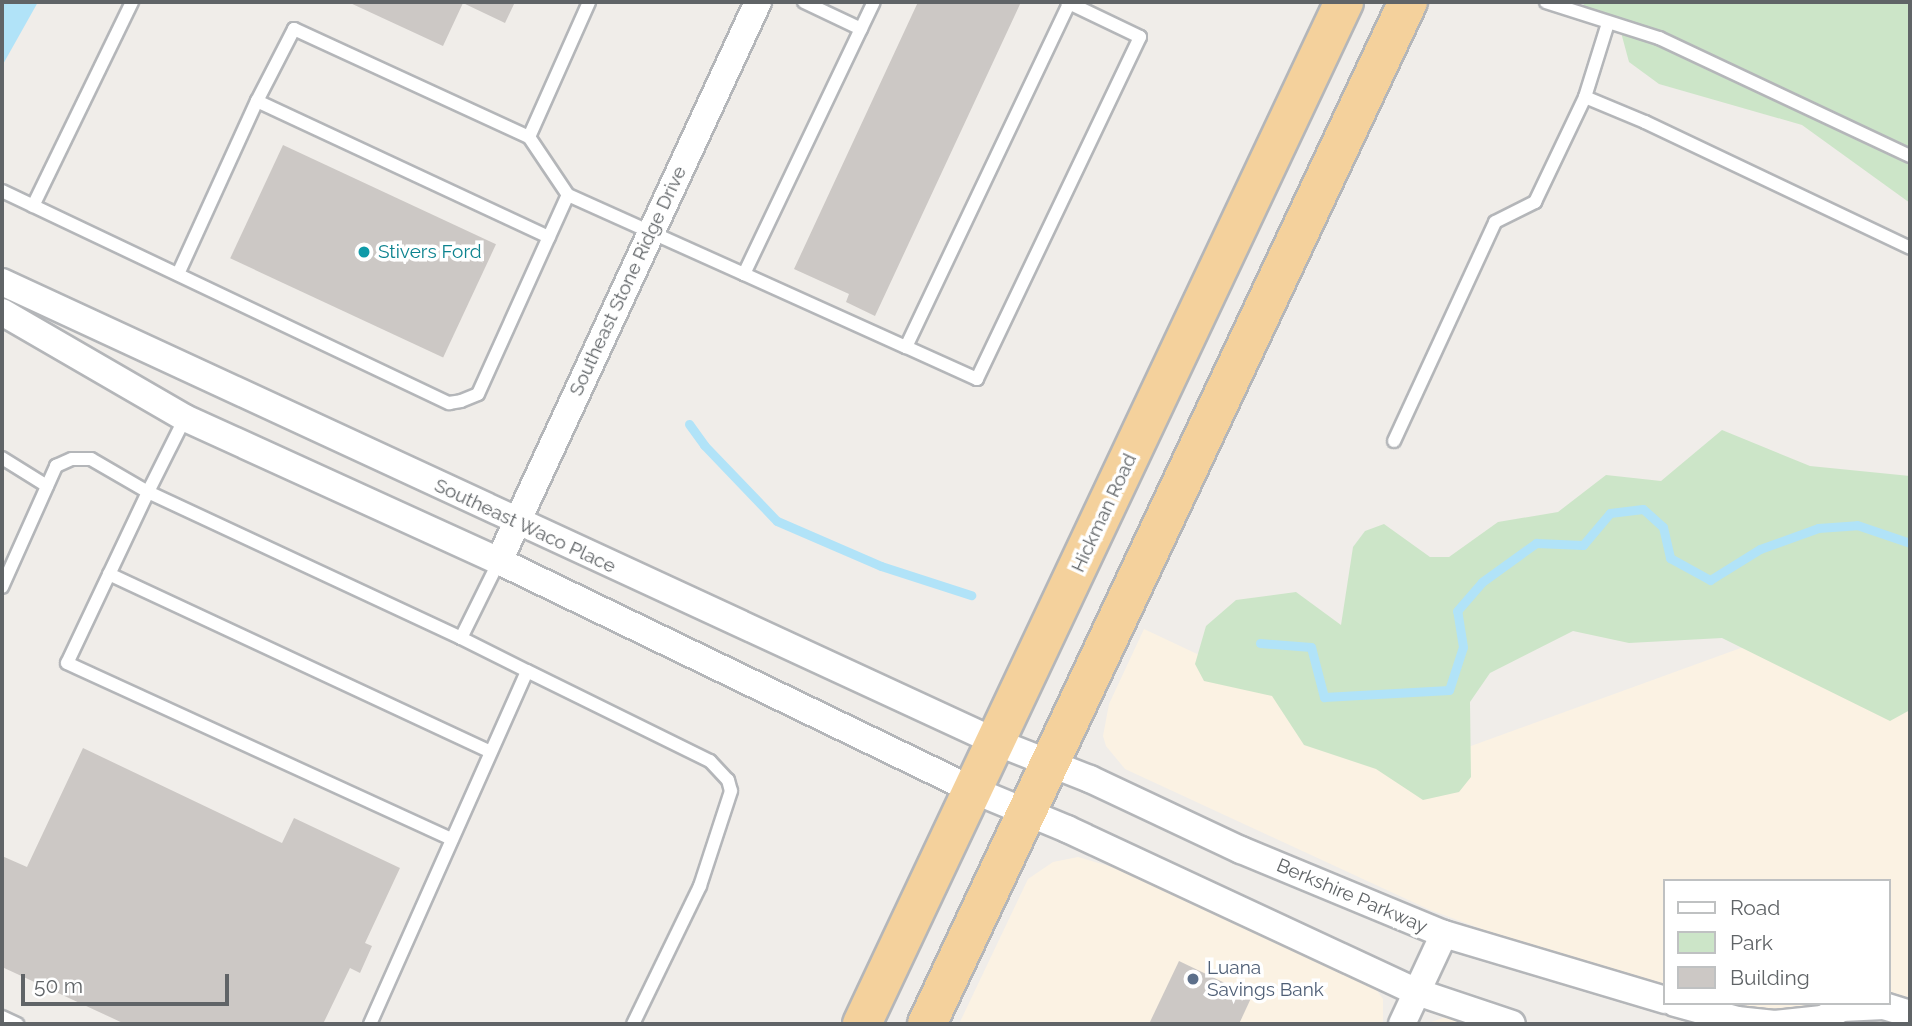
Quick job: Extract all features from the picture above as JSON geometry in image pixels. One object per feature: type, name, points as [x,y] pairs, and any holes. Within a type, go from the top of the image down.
[{"type":"highway","name":"Hickman Road","points":[[927,1024],[999,802],[996,742],[1344,2]]},
{"type":"highway","points":[[1236,368],[1226,354],[1249,294],[1386,2]]},
{"type":"highway","name":"Hickman Road","points":[[862,1024],[999,802],[1050,763],[1408,2]]},
{"type":"street","name":"Southeast Stone Ridge Drive","points":[[499,561],[758,2]]},
{"type":"street","name":"Southeast Waco Place","points":[[2,282],[516,522],[996,742],[1050,763]]},
{"type":"street","points":[[2,312],[185,418],[499,561],[999,802],[1417,992],[1512,1024]]},
{"type":"street","name":"Berkshire Parkway","points":[[1050,763],[1241,850],[1444,934],[1664,1000]]},
{"type":"street","points":[[1402,1024],[1444,934]]},
{"type":"street","points":[[1683,1005],[1749,1021],[1775,1024],[1817,1021],[1842,1008],[1884,1006],[1910,1014]]},
{"type":"lane","points":[[33,206],[132,2]]},
{"type":"lane","points":[[529,137],[589,2]]},
{"type":"lane","points":[[804,2],[861,29]]},
{"type":"lane","points":[[744,274],[874,2]]},
{"type":"lane","points":[[1546,2],[1659,38],[1910,156]]},
{"type":"lane","points":[[178,274],[257,100],[294,29],[529,137],[568,195],[977,379],[1140,37],[1068,3],[906,347]]},
{"type":"lane","points":[[1394,441],[1495,222],[1535,202],[1585,97],[1608,23]]},
{"type":"lane","points":[[1585,97],[1645,122],[1910,248]]},
{"type":"lane","points":[[257,100],[549,237]]},
{"type":"lane","points":[[2,191],[449,403],[478,394],[568,195]]},
{"type":"lane","points":[[185,418],[67,663],[452,839]]},
{"type":"lane","points":[[2,458],[47,486]]},
{"type":"lane","points":[[2,587],[56,466],[72,459],[91,459],[148,492],[461,638],[710,761],[728,780],[732,791],[700,886],[633,1024]]},
{"type":"lane","points":[[461,638],[499,561]]},
{"type":"lane","points":[[109,574],[491,752]]},
{"type":"lane","points":[[370,1024],[527,671]]},
{"type":"lane","points":[[2,1017],[17,1024]]},
{"type":"shaded area","points":[[1906,588],[1910,590],[1910,1000],[1891,995],[1891,879],[1664,879],[1664,990],[1523,944],[1430,910],[1125,769],[1106,746],[1103,736],[1109,704],[1144,629],[1427,762]]},
{"type":"shaded area","points":[[1078,857],[1143,876],[1372,984],[1383,999],[1383,1024],[959,1024],[1028,879],[1053,862]]},
{"type":"shaded area","points":[[1721,1005],[1810,1005],[1773,1014]]},
{"type":"shaded area","points":[[1449,1016],[1478,1024],[1425,1024]]},
{"type":"green space","points":[[1583,2],[1910,2],[1910,203],[1802,125],[1659,84],[1629,62],[1619,25],[1584,7]]},
{"type":"green space","points":[[1722,430],[1810,466],[1910,476],[1910,710],[1890,721],[1722,638],[1629,643],[1573,631],[1490,673],[1470,702],[1471,777],[1459,792],[1423,800],[1376,769],[1304,745],[1272,696],[1204,681],[1195,664],[1206,626],[1236,600],[1296,592],[1341,625],[1353,547],[1365,531],[1384,524],[1430,557],[1449,557],[1498,522],[1558,512],[1606,475],[1661,481]]},
{"type":"water","points":[[2,2],[38,2],[2,66]]},
{"type":"building","points":[[348,2],[515,2],[505,23],[463,3],[443,46]]},
{"type":"building","points":[[918,2],[1021,2],[875,316],[846,302],[849,294],[794,269]]},
{"type":"building","name":"Stivers Ford","points":[[283,145],[496,244],[443,358],[230,258]]},
{"type":"building","points":[[83,748],[282,843],[294,818],[400,868],[365,943],[372,946],[360,973],[350,968],[323,1024],[125,1024],[2,967],[2,856],[27,867]]},
{"type":"building","name":"Luana Savings Bank","points":[[1179,961],[1252,996],[1239,1024],[1149,1024]]},
{"type":"waterway","points":[[689,424],[704,445],[777,521],[881,566],[971,595]]},
{"type":"waterway","points":[[1260,643],[1311,647],[1324,697],[1449,690],[1463,647],[1457,611],[1482,582],[1536,543],[1583,545],[1610,513],[1643,509],[1663,527],[1670,558],[1710,580],[1760,549],[1818,528],[1857,525],[1910,543]]},
{"type":"place","name":"Stivers Ford","points":[[364,252]]},
{"type":"place","name":"Luana Savings Bank","points":[[1193,979]]}]
